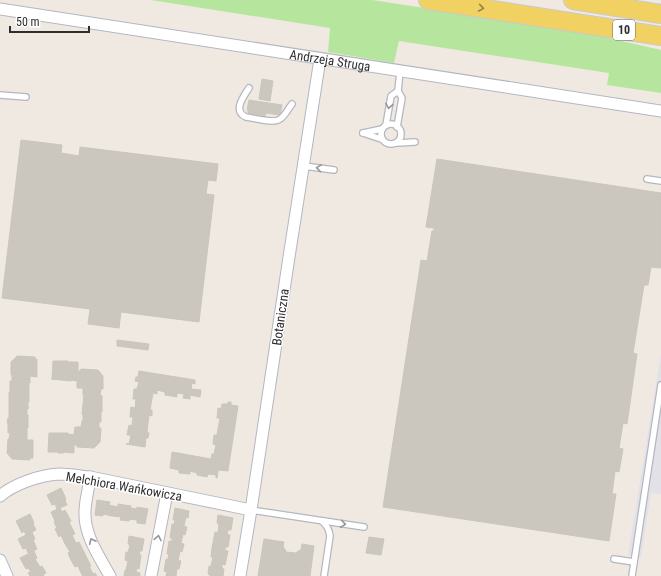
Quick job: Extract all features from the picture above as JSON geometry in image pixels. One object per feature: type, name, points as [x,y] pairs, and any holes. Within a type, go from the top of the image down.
[{"type":"main road","name":"10","points":[[428,0],[661,36]]},
{"type":"main road","name":"10","points":[[573,0],[661,14]]},
{"type":"street","name":"Andrzeja Struga","points":[[0,9],[661,111]]},
{"type":"street","name":"Botaniczna","points":[[240,576],[320,59]]},
{"type":"street","name":"Melchiora Wańkowicza","points":[[0,496],[14,487],[45,476],[59,474],[90,477],[251,510]]},
{"type":"street","points":[[90,477],[85,507],[85,522],[92,541],[110,576]]},
{"type":"street","points":[[151,576],[167,493]]},
{"type":"street","points":[[0,560],[7,576]]},
{"type":"lane","points":[[397,127],[402,98],[398,90],[400,71]]},
{"type":"lane","points":[[249,88],[239,106],[239,112],[246,117],[278,121],[292,104]]},
{"type":"lane","points":[[381,139],[380,134],[384,127],[391,96],[398,90]]},
{"type":"lane","points":[[0,94],[26,97]]},
{"type":"lane","points":[[393,125],[397,127],[401,134],[415,142],[390,145],[381,139],[363,133],[393,125]]},
{"type":"lane","points":[[397,143],[401,134]]},
{"type":"lane","points":[[304,166],[334,170]]},
{"type":"lane","points":[[647,179],[661,181]]},
{"type":"lane","points":[[632,576],[661,384]]},
{"type":"lane","points":[[251,510],[364,527]]},
{"type":"lane","points":[[322,521],[330,531],[324,576]]},
{"type":"lane","points":[[614,559],[634,562]]},
{"type":"shaded area","points":[[661,354],[661,494],[651,493],[641,558],[628,555]]},
{"type":"green space","points":[[151,0],[372,0],[586,33],[661,50],[661,93],[607,85],[609,73],[399,41],[394,63],[328,52],[330,28]]},
{"type":"building","points":[[262,79],[273,81],[270,101],[259,99]]},
{"type":"building","points":[[249,100],[282,105],[280,115],[266,113],[265,116],[248,113],[247,110]]},
{"type":"building","points":[[21,140],[62,145],[61,153],[79,156],[80,147],[218,164],[216,181],[208,180],[206,194],[214,195],[199,322],[121,312],[119,328],[88,324],[90,309],[2,298]]},
{"type":"building","points":[[437,159],[661,193],[661,268],[651,267],[648,285],[644,285],[633,353],[637,354],[627,424],[623,423],[619,448],[623,449],[619,472],[615,471],[612,494],[616,494],[609,541],[383,507],[421,260],[427,261],[432,231],[434,231],[434,228],[426,227]]},
{"type":"building","points":[[117,340],[149,344],[148,350],[117,346]]},
{"type":"building","points":[[17,356],[35,357],[35,359],[37,359],[37,377],[30,376],[28,408],[9,407],[10,381],[12,381],[11,362]]},
{"type":"building","points":[[53,361],[78,362],[78,371],[81,369],[98,370],[103,376],[103,389],[101,389],[100,395],[102,396],[83,395],[83,388],[77,388],[77,381],[52,379]]},
{"type":"building","points":[[139,371],[195,380],[195,384],[192,383],[191,389],[201,390],[200,397],[190,395],[190,399],[183,398],[184,394],[177,393],[177,397],[165,395],[165,392],[157,390],[157,394],[153,393],[150,410],[152,410],[152,416],[149,415],[147,432],[149,433],[148,438],[146,438],[145,447],[126,444],[129,444],[131,435],[127,435],[129,425],[132,426],[133,417],[130,417],[131,407],[135,408],[136,399],[133,399],[134,389],[137,389],[139,382],[135,381],[136,377],[138,377]]},
{"type":"building","points":[[84,395],[102,396],[101,422],[82,421]]},
{"type":"building","points":[[228,402],[231,402],[231,405],[238,406],[228,471],[218,470],[216,478],[216,475],[208,474],[207,477],[197,475],[197,473],[190,471],[190,474],[179,473],[179,470],[170,468],[172,452],[211,459],[216,445],[213,444],[214,435],[217,435],[220,418],[217,418],[218,408],[221,409],[222,404],[228,404]]},
{"type":"building","points":[[9,407],[29,408],[27,409],[27,440],[33,440],[33,458],[30,458],[30,460],[12,459],[7,453],[10,433],[8,433],[7,423],[9,418]]},
{"type":"building","points":[[82,421],[99,422],[99,428],[101,428],[100,442],[94,448],[77,447],[77,445],[74,445],[74,453],[48,452],[49,433],[68,433],[74,435],[75,427],[81,427]]},
{"type":"building","points":[[61,488],[67,505],[57,509],[55,504],[52,505],[47,495]]},
{"type":"building","points":[[97,500],[110,502],[109,505],[113,506],[112,516],[103,514],[103,516],[95,515]]},
{"type":"building","points":[[118,504],[131,506],[129,521],[120,520],[121,517],[112,516],[113,506],[118,507]]},
{"type":"building","points":[[137,507],[148,509],[145,524],[137,523],[137,520],[129,519],[131,508],[137,509]]},
{"type":"building","points":[[60,508],[62,512],[65,510],[71,521],[57,528],[51,512]]},
{"type":"building","points":[[175,508],[189,511],[188,518],[186,517],[184,526],[174,525],[175,520],[173,520]]},
{"type":"building","points":[[30,514],[36,530],[26,535],[24,531],[22,533],[16,521]]},
{"type":"building","points":[[218,515],[233,518],[231,530],[228,530],[227,534],[218,532]]},
{"type":"building","points":[[69,522],[75,534],[72,535],[74,539],[65,544],[61,535],[59,537],[55,529]]},
{"type":"building","points":[[172,524],[187,527],[185,535],[183,534],[181,543],[172,542],[172,538],[170,538]]},
{"type":"building","points":[[32,532],[35,539],[33,540],[37,549],[28,553],[26,548],[23,549],[18,539]]},
{"type":"building","points":[[215,532],[230,535],[228,547],[225,547],[225,551],[212,548]]},
{"type":"building","points":[[129,536],[144,539],[142,551],[140,551],[139,555],[128,553],[130,545],[128,544]]},
{"type":"building","points":[[369,537],[384,539],[381,555],[366,553]]},
{"type":"building","points":[[74,539],[76,543],[79,542],[85,554],[71,560],[68,553],[70,552],[65,544]]},
{"type":"building","points":[[264,539],[284,542],[283,547],[286,552],[296,553],[301,550],[302,544],[314,546],[310,576],[258,576]]},
{"type":"building","points":[[169,541],[184,544],[182,552],[180,551],[178,561],[168,559],[169,554],[167,554]]},
{"type":"building","points":[[212,548],[228,551],[225,565],[222,564],[222,568],[211,566],[213,557],[211,557]]},
{"type":"building","points":[[34,551],[37,558],[35,559],[40,567],[31,572],[28,568],[26,569],[20,558]]},
{"type":"building","points":[[126,552],[141,555],[139,569],[137,568],[136,572],[126,570],[128,561],[125,560]]},
{"type":"building","points":[[85,554],[91,566],[89,566],[91,570],[82,575],[78,566],[75,567],[71,560]]},
{"type":"building","points":[[166,559],[181,561],[179,569],[177,569],[176,576],[166,576],[167,572],[164,571]]},
{"type":"building","points":[[42,566],[46,573],[43,574],[44,576],[30,576],[28,573]]},
{"type":"building","points":[[209,566],[224,569],[223,576],[210,576],[208,574]]},
{"type":"building","points":[[91,570],[93,574],[95,573],[97,576],[82,575]]},
{"type":"building","points":[[125,570],[140,573],[140,576],[124,576]]}]
